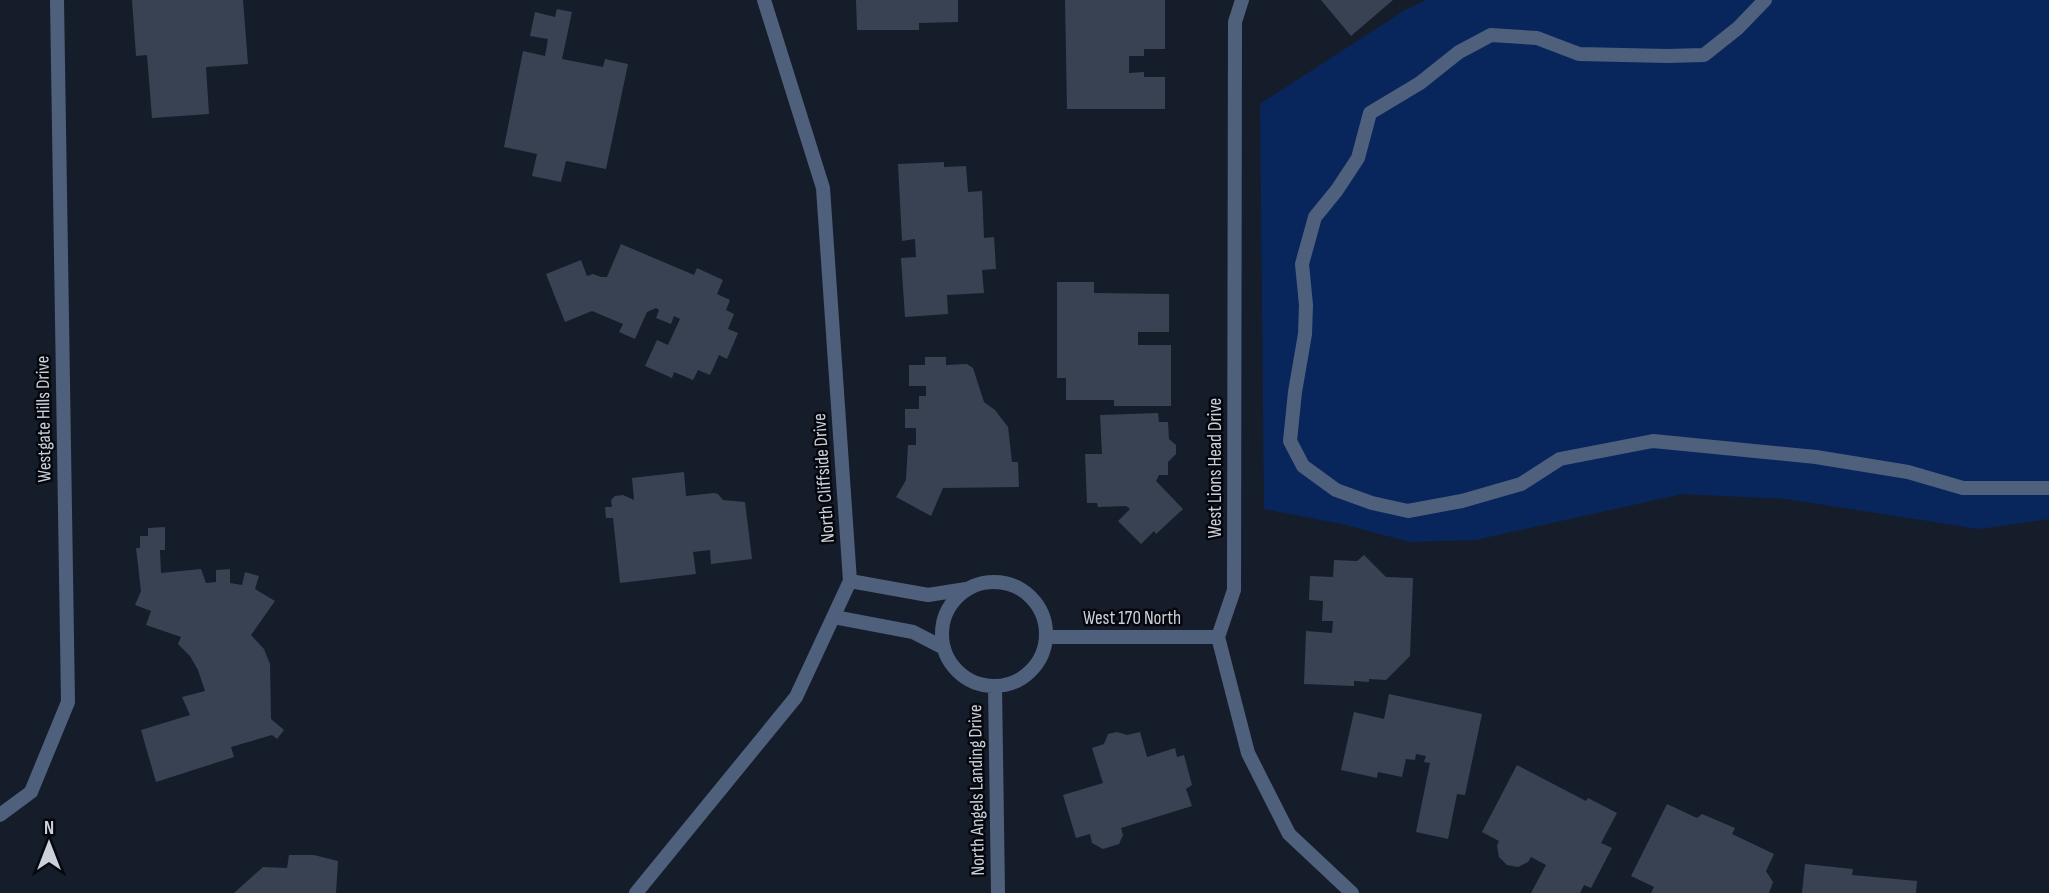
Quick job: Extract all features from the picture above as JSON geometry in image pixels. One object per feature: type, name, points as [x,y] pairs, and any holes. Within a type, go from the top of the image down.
[{"type":"street","name":"Westgate Hills Drive","points":[[0,815],[31,792],[68,702],[57,0]]},
{"type":"street","name":"North Cliffside Drive","points":[[636,893],[796,697],[850,581],[823,188],[764,0]]},
{"type":"street","name":"West Lions Head Drive","points":[[1218,637],[1234,590],[1235,22],[1242,0]]},
{"type":"street","points":[[1765,0],[1738,28],[1704,55],[1579,54],[1537,38],[1492,35],[1459,52],[1420,83],[1370,113],[1358,158],[1315,217],[1302,264],[1306,334],[1294,392],[1290,441],[1303,466],[1336,490],[1372,503],[1408,511],[1462,501],[1521,484],[1560,459],[1653,441],[1816,457],[1908,472],[1963,488],[2049,488]]},
{"type":"street","points":[[850,581],[928,595],[967,589],[984,583],[1001,582],[1018,587],[1032,598],[1042,612],[1046,629],[1045,647],[1037,663],[1026,675],[1011,683],[995,686],[978,683],[963,675],[951,663],[944,648],[942,631],[945,615],[954,601],[967,589]]},
{"type":"street","points":[[834,617],[913,632],[944,648]]},
{"type":"street","name":"West 170 North","points":[[1046,637],[1218,637]]},
{"type":"street","points":[[1218,637],[1248,752],[1289,834],[1352,893]]},
{"type":"street","name":"North Angels Landing Drive","points":[[995,686],[998,893]]},
{"type":"shaded area","points":[[1426,0],[2049,0],[2049,519],[1979,529],[1786,499],[1682,494],[1476,540],[1410,542],[1342,524],[1264,509],[1260,104],[1405,10]]},
{"type":"building","points":[[132,0],[243,0],[248,64],[206,67],[209,114],[152,118],[147,55],[136,56]]},
{"type":"building","points":[[856,0],[958,0],[958,22],[919,23],[919,30],[857,30]]},
{"type":"building","points":[[1065,0],[1165,0],[1165,49],[1144,49],[1144,56],[1129,56],[1129,73],[1144,72],[1144,77],[1165,77],[1165,109],[1067,109]]},
{"type":"building","points":[[1321,0],[1393,0],[1351,36]]},
{"type":"building","points":[[557,9],[572,12],[562,59],[603,67],[605,59],[628,64],[606,169],[566,161],[561,182],[532,176],[537,154],[504,147],[523,51],[545,56],[548,39],[530,36],[535,12],[555,17]]},
{"type":"building","points":[[944,162],[944,167],[966,166],[968,192],[982,191],[984,238],[994,237],[996,269],[982,270],[984,293],[947,295],[948,314],[905,317],[901,258],[916,257],[915,239],[902,241],[898,164]]},
{"type":"building","points":[[621,244],[694,275],[697,268],[723,280],[717,294],[730,300],[726,310],[734,314],[728,329],[738,333],[727,359],[719,355],[710,375],[698,370],[693,380],[674,372],[672,378],[645,366],[657,340],[668,345],[680,319],[674,316],[671,324],[656,318],[659,310],[656,308],[647,312],[635,339],[619,332],[623,324],[592,311],[565,322],[546,274],[581,260],[587,276],[593,274],[607,277]]},
{"type":"building","points":[[1057,282],[1094,282],[1094,293],[1169,294],[1169,332],[1138,332],[1138,345],[1171,345],[1171,406],[1114,406],[1114,400],[1066,400],[1066,378],[1057,378]]},
{"type":"building","points":[[925,357],[946,357],[946,365],[967,364],[973,368],[984,402],[995,410],[1008,427],[1012,462],[1018,462],[1019,487],[943,488],[931,516],[896,497],[906,480],[908,445],[916,445],[916,428],[905,428],[905,409],[919,409],[919,396],[926,396],[926,386],[909,386],[909,365],[925,365]]},
{"type":"building","points":[[1158,413],[1159,422],[1168,422],[1169,439],[1176,445],[1176,454],[1168,462],[1168,475],[1159,475],[1156,481],[1183,509],[1141,544],[1118,521],[1130,509],[1126,506],[1098,507],[1097,503],[1087,503],[1085,454],[1102,454],[1100,415]]},
{"type":"building","points":[[684,472],[686,496],[714,493],[723,500],[745,502],[752,559],[711,564],[710,550],[693,552],[696,574],[620,583],[613,518],[606,518],[605,507],[612,507],[611,500],[615,496],[623,495],[634,500],[632,478]]},
{"type":"building","points":[[165,527],[165,550],[160,550],[161,573],[201,569],[206,583],[216,582],[216,570],[230,569],[230,583],[242,585],[245,572],[259,576],[255,589],[275,601],[251,635],[264,649],[270,664],[271,719],[284,730],[277,739],[272,735],[231,747],[234,757],[156,782],[141,730],[190,715],[182,697],[205,691],[190,656],[178,644],[181,637],[146,625],[151,611],[135,605],[141,591],[136,548],[140,548],[140,536],[148,536],[148,528]]},
{"type":"building","points":[[1364,555],[1386,577],[1413,578],[1410,656],[1386,680],[1354,681],[1354,686],[1304,684],[1306,631],[1332,633],[1333,621],[1322,621],[1323,601],[1309,600],[1310,576],[1333,577],[1334,560],[1357,561]]},
{"type":"building","points":[[1389,694],[1482,714],[1465,795],[1457,794],[1448,839],[1416,832],[1430,763],[1424,762],[1426,756],[1416,754],[1415,760],[1406,759],[1402,777],[1378,772],[1377,778],[1341,770],[1354,712],[1384,719]]},
{"type":"building","points":[[1117,732],[1127,735],[1140,732],[1147,757],[1175,748],[1177,757],[1184,755],[1192,785],[1186,789],[1192,806],[1121,828],[1123,835],[1119,844],[1103,849],[1092,843],[1090,834],[1076,838],[1063,795],[1103,783],[1092,748],[1104,744],[1108,734]]},
{"type":"building","points":[[1517,765],[1586,801],[1588,798],[1617,813],[1601,843],[1612,848],[1591,888],[1584,885],[1580,893],[1531,893],[1546,865],[1531,857],[1528,862],[1518,867],[1507,865],[1499,857],[1499,841],[1482,832]]},
{"type":"building","points":[[1667,804],[1697,818],[1702,814],[1735,828],[1732,834],[1774,854],[1766,871],[1773,882],[1769,893],[1651,893],[1654,887],[1631,876]]},
{"type":"building","points":[[289,855],[314,855],[338,861],[336,893],[234,893],[263,867],[287,868]]},
{"type":"building","points":[[1805,864],[1853,869],[1852,875],[1917,881],[1916,893],[1802,893]]}]
